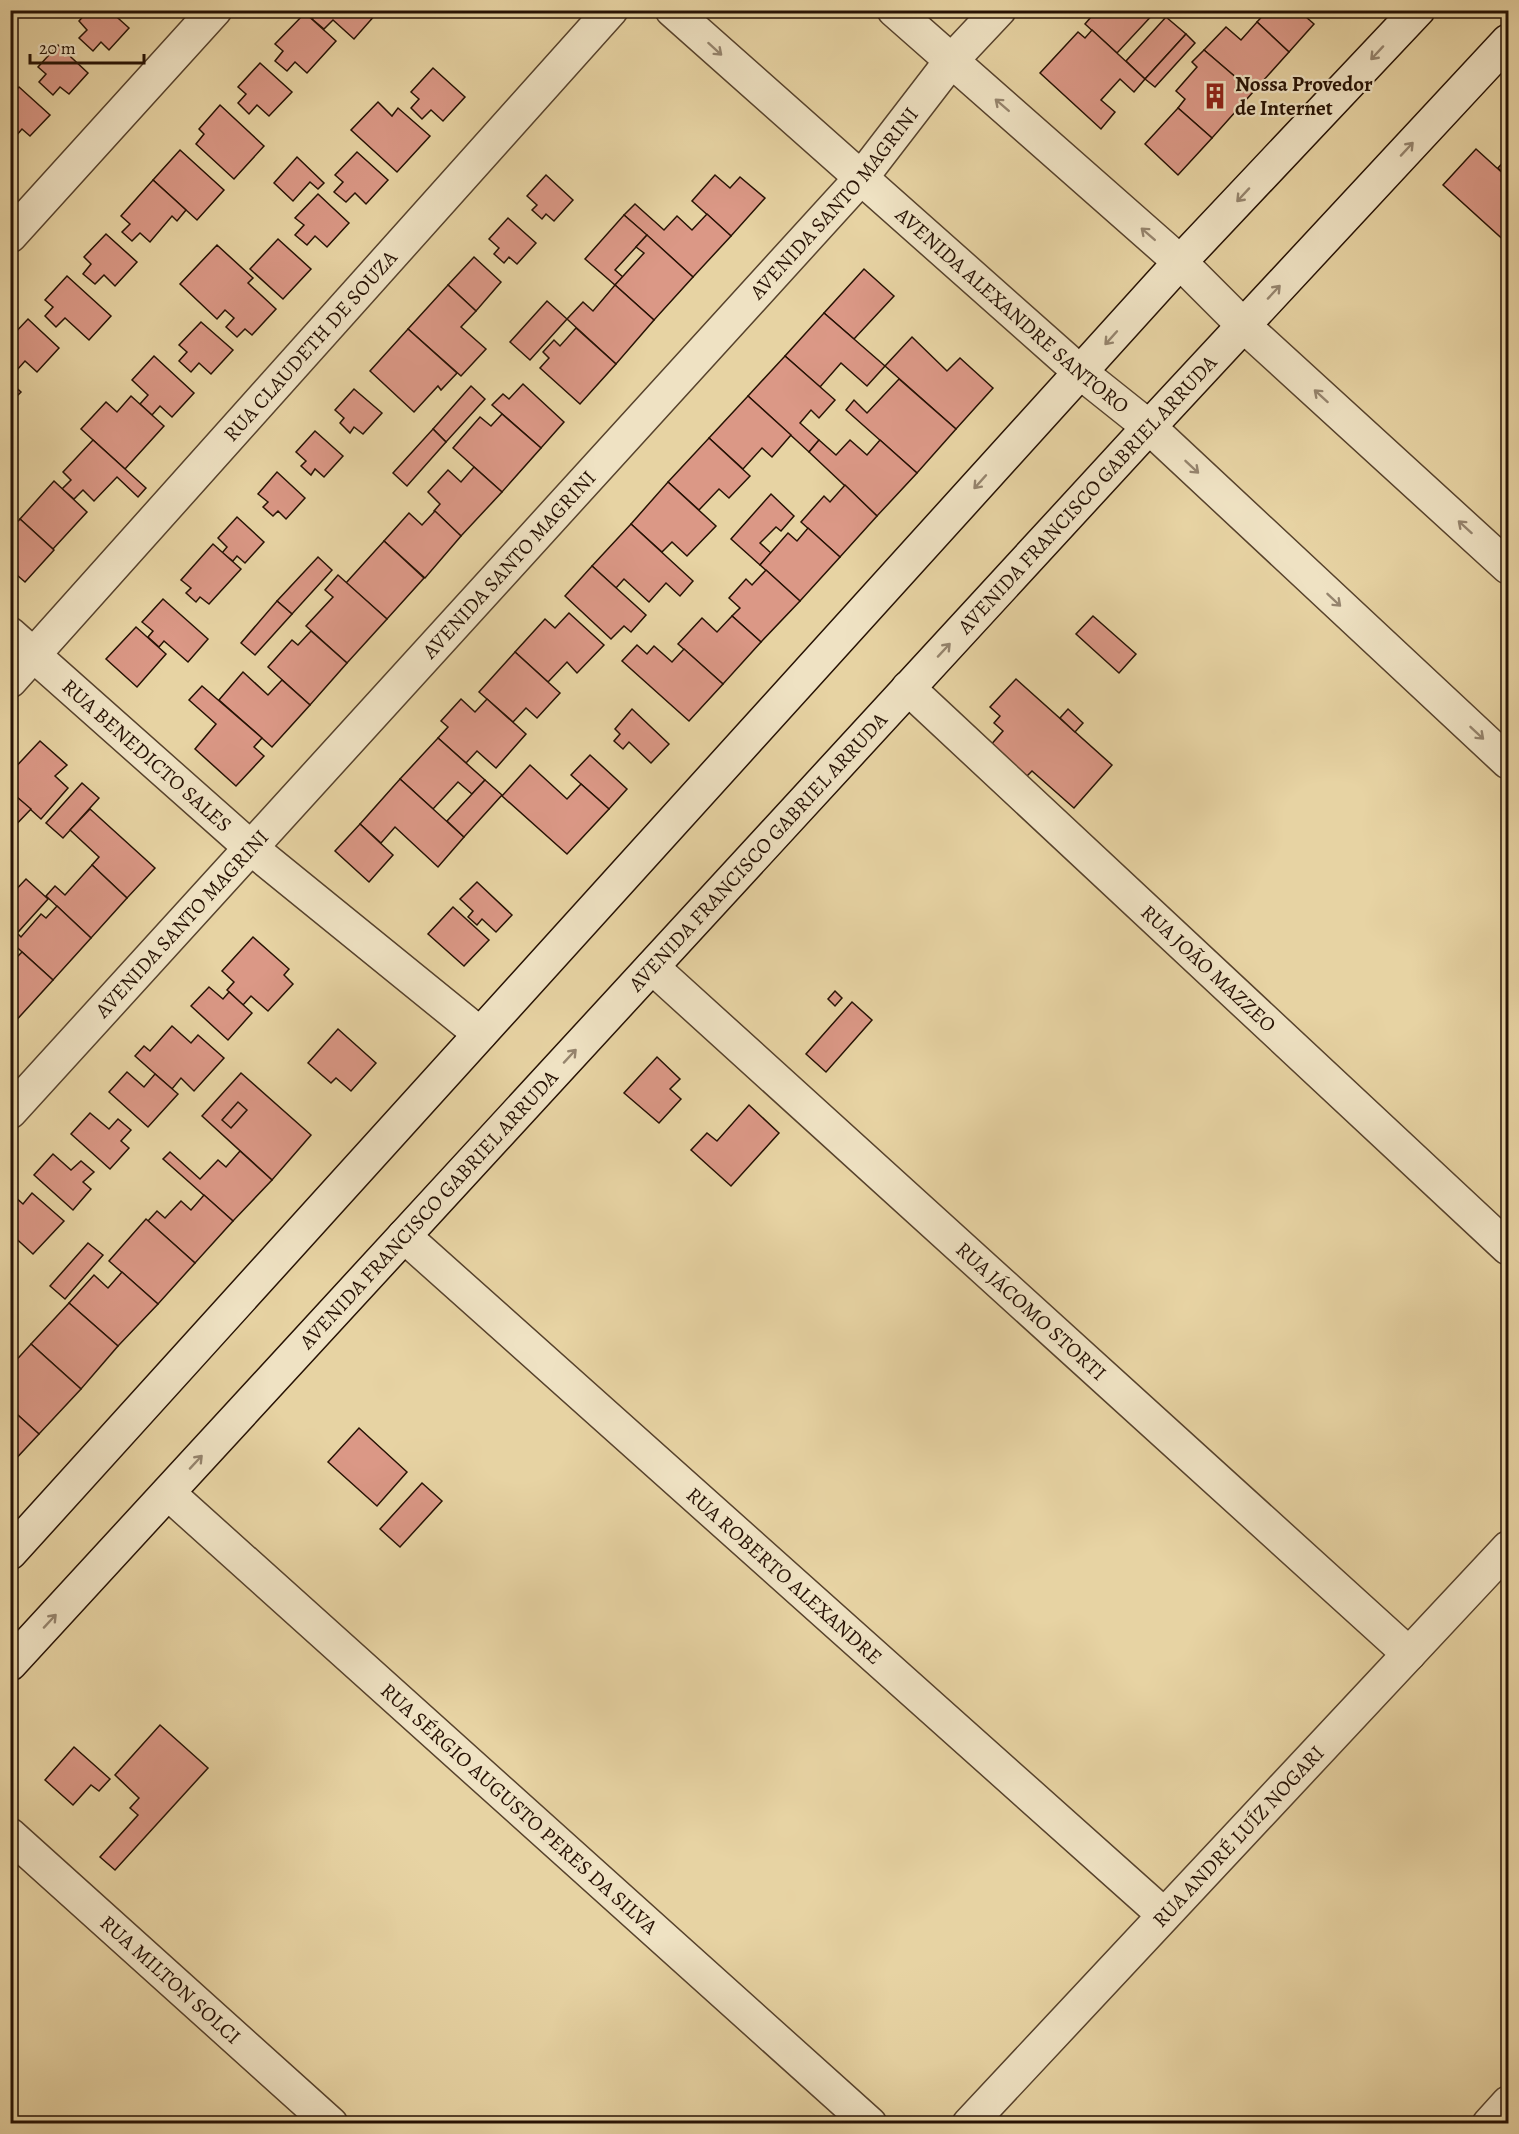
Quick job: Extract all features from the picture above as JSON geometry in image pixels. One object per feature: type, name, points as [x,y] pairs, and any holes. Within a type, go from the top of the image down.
[{"type":"street","points":[[10,236],[215,10]]},
{"type":"street","name":"RUA CLAUDETH DE SOUZA","points":[[10,681],[22,645],[611,10]]},
{"type":"street","name":"AVENIDA ALEXANDRE SANTORO","points":[[672,10],[1080,372],[1149,427],[1509,762]]},
{"type":"street","points":[[894,10],[1180,262],[1243,325],[1509,567]]},
{"type":"street","name":"AVENIDA SANTO MAGRINI","points":[[10,1112],[861,178],[951,61],[999,10]]},
{"type":"street","points":[[10,1553],[1180,262],[1418,10]]},
{"type":"street","name":"AVENIDA FRANCISCO GABRIEL ARRUDA","points":[[10,1664],[1243,325],[1509,41]]},
{"type":"street","name":"RUA BENEDICTO SALES","points":[[22,645],[251,848],[480,1034]]},
{"type":"street","name":"RUA JOÃO MAZZEO","points":[[908,688],[1509,1248]]},
{"type":"street","name":"RUA JÁCOMO STORTI","points":[[652,967],[1409,1654]]},
{"type":"street","name":"RUA ROBERTO ALEXANDRE","points":[[404,1236],[1164,1915]]},
{"type":"street","name":"RUA SÉRGIO AUGUSTO PERES DA SILVA","points":[[168,1493],[870,2124]]},
{"type":"street","name":"RUA ANDRÉ LUÍZ NOGARI","points":[[969,2124],[1509,1548]]},
{"type":"street","name":"RUA MILTON SOLCI","points":[[10,1835],[331,2124]]},
{"type":"street","points":[[1489,2124],[1509,2103]]},
{"type":"building","points":[[89,10],[109,10],[129,28],[109,50],[101,42],[93,51],[79,38],[87,30],[79,21]]},
{"type":"building","points":[[320,10],[372,10],[376,14],[354,39],[333,20],[324,29],[312,19]]},
{"type":"building","points":[[1097,10],[1157,10],[1117,53],[1085,24]]},
{"type":"building","points":[[1268,10],[1298,10],[1314,24],[1289,52],[1257,22]]},
{"type":"building","points":[[305,13],[336,41],[307,73],[295,62],[287,71],[275,61],[283,51],[275,44]]},
{"type":"building","points":[[1166,17],[1186,34],[1145,79],[1126,61]]},
{"type":"building","points":[[1257,22],[1289,52],[1253,92],[1204,50],[1226,27],[1241,40]]},
{"type":"building","points":[[1092,30],[1145,79],[1134,92],[1120,79],[1101,100],[1115,112],[1101,129],[1040,73],[1078,32],[1085,38]]},
{"type":"building","points":[[1186,34],[1195,43],[1155,87],[1145,79]]},
{"type":"building","points":[[58,45],[88,73],[69,94],[60,87],[53,95],[39,82],[46,74],[38,67]]},
{"type":"building","name":"Nossa Provedor de Internet","points":[[1204,50],[1253,92],[1212,138],[1178,108],[1185,99],[1176,91],[1197,67],[1192,62]]},
{"type":"building","points":[[260,63],[292,92],[269,116],[257,105],[249,114],[238,103],[246,94],[238,87]]},
{"type":"building","points":[[433,68],[465,97],[443,121],[431,110],[422,119],[411,108],[419,99],[411,92]]},
{"type":"building","points":[[19,87],[50,115],[30,136],[22,129],[15,137],[10,134],[10,96]]},
{"type":"building","points":[[378,102],[392,116],[398,108],[430,136],[397,172],[351,130]]},
{"type":"building","points":[[220,105],[264,146],[234,179],[196,144],[204,134],[199,129]]},
{"type":"building","points":[[1178,108],[1212,138],[1178,175],[1145,144]]},
{"type":"building","points":[[1476,149],[1508,178],[1508,244],[1443,185]]},
{"type":"building","points":[[180,150],[224,190],[197,220],[153,180]]},
{"type":"building","points":[[357,152],[388,180],[366,204],[355,193],[346,202],[334,192],[343,182],[335,175]]},
{"type":"building","points":[[297,157],[324,183],[318,189],[310,182],[293,201],[274,183]]},
{"type":"building","points":[[1508,157],[1508,178],[1498,168]]},
{"type":"building","points":[[546,175],[573,200],[554,221],[546,214],[542,219],[532,210],[537,205],[527,196]]},
{"type":"building","points":[[715,175],[730,188],[740,177],[765,198],[731,236],[692,201]]},
{"type":"building","points":[[153,180],[186,210],[177,221],[172,216],[150,242],[140,233],[132,241],[122,232],[130,224],[121,216]]},
{"type":"building","points":[[318,194],[349,223],[327,247],[315,236],[307,245],[295,235],[304,225],[295,218]]},
{"type":"building","points":[[635,204],[664,230],[677,216],[692,230],[707,214],[731,236],[693,277],[624,215]]},
{"type":"building","points":[[624,215],[647,235],[615,270],[623,277],[615,285],[585,259]]},
{"type":"building","points":[[508,218],[536,243],[517,264],[509,257],[504,263],[494,254],[499,248],[489,239]]},
{"type":"building","points":[[106,234],[137,262],[115,286],[104,275],[95,284],[83,274],[91,264],[84,257]]},
{"type":"building","points":[[647,235],[693,277],[654,320],[615,285],[644,253],[636,247]]},
{"type":"building","points":[[278,239],[311,269],[283,299],[250,269]]},
{"type":"building","points":[[217,245],[253,278],[248,283],[276,309],[252,335],[245,329],[237,337],[226,327],[234,318],[225,310],[217,319],[180,284]]},
{"type":"building","points":[[474,257],[501,282],[476,311],[448,285]]},
{"type":"building","points":[[864,269],[894,296],[854,339],[824,313]]},
{"type":"building","points":[[67,276],[111,316],[89,340],[65,318],[56,327],[45,316],[53,307],[45,300]]},
{"type":"building","points":[[448,285],[476,311],[461,327],[486,349],[461,376],[408,329]]},
{"type":"building","points":[[615,285],[654,320],[616,364],[567,319],[583,302],[593,311]]},
{"type":"building","points":[[547,301],[567,319],[530,360],[510,342]]},
{"type":"building","points":[[824,313],[885,366],[867,386],[841,363],[820,387],[785,356]]},
{"type":"building","points":[[28,319],[59,348],[37,372],[25,361],[17,370],[10,364],[10,353],[13,350],[10,347],[10,338]]},
{"type":"building","points":[[201,322],[233,350],[211,374],[199,363],[191,372],[179,361],[187,352],[179,345]]},
{"type":"building","points":[[576,328],[616,364],[580,404],[540,368],[549,358],[543,352],[554,340],[560,346]]},
{"type":"building","points":[[408,329],[457,373],[441,390],[438,386],[414,412],[370,371]]},
{"type":"building","points":[[912,337],[947,371],[960,358],[993,388],[956,429],[885,366]]},
{"type":"building","points":[[154,356],[194,393],[172,417],[160,406],[152,415],[140,404],[148,395],[132,380]]},
{"type":"building","points":[[785,356],[835,400],[819,418],[811,410],[800,423],[819,440],[809,452],[748,396]]},
{"type":"building","points":[[899,379],[956,429],[917,473],[846,410],[854,400],[867,413]]},
{"type":"building","points":[[10,382],[21,392],[10,403]]},
{"type":"building","points":[[523,384],[564,422],[541,448],[492,405],[503,394],[509,399]]},
{"type":"building","points":[[471,386],[485,399],[446,442],[433,429]]},
{"type":"building","points":[[354,389],[382,413],[363,434],[354,427],[350,433],[340,423],[344,418],[335,410]]},
{"type":"building","points":[[131,396],[164,426],[125,469],[81,429],[106,402],[117,412]]},
{"type":"building","points":[[748,396],[791,435],[772,457],[762,448],[743,469],[709,438]]},
{"type":"building","points":[[502,414],[541,448],[502,492],[453,448],[480,417],[491,426]]},
{"type":"building","points":[[433,429],[446,442],[407,486],[393,473]]},
{"type":"building","points":[[315,431],[343,456],[324,477],[315,469],[311,475],[301,466],[306,461],[296,452]]},
{"type":"building","points":[[709,438],[750,476],[729,498],[719,489],[699,510],[668,482]]},
{"type":"building","points":[[93,440],[146,488],[138,497],[117,477],[94,501],[83,490],[74,499],[62,489],[71,480],[63,472]]},
{"type":"building","points":[[819,440],[836,455],[850,440],[867,455],[880,440],[917,473],[877,516],[809,452]]},
{"type":"building","points":[[474,467],[502,492],[461,536],[434,511],[440,504],[428,492],[448,470],[461,482]]},
{"type":"building","points":[[277,472],[305,498],[286,519],[278,511],[273,516],[263,507],[268,502],[258,494]]},
{"type":"building","points":[[54,481],[87,512],[53,549],[20,519]]},
{"type":"building","points":[[668,482],[716,526],[687,556],[672,542],[662,552],[631,524]]},
{"type":"building","points":[[845,485],[877,516],[840,557],[801,522],[824,496],[830,502]]},
{"type":"building","points":[[771,494],[794,516],[781,531],[776,527],[760,543],[771,553],[760,565],[731,539]]},
{"type":"building","points":[[435,511],[461,536],[425,578],[384,541],[409,513],[422,525]]},
{"type":"building","points":[[237,517],[264,542],[245,563],[237,556],[233,561],[222,553],[227,547],[218,538]]},
{"type":"building","points":[[20,519],[54,550],[25,582],[10,569],[10,530]]},
{"type":"building","points":[[631,524],[693,581],[680,596],[666,583],[649,602],[624,579],[616,588],[592,566]]},
{"type":"building","points":[[808,528],[840,557],[800,601],[760,565],[788,533],[797,541]]},
{"type":"building","points":[[384,541],[424,578],[387,619],[346,583]]},
{"type":"building","points":[[213,544],[241,569],[209,604],[200,597],[196,602],[186,593],[191,588],[181,580]]},
{"type":"building","points":[[318,557],[332,570],[292,614],[277,601]]},
{"type":"building","points":[[592,566],[646,615],[631,632],[624,626],[611,639],[565,596]]},
{"type":"building","points":[[766,570],[800,601],[761,642],[732,616],[740,608],[729,598],[746,579],[752,585]]},
{"type":"building","points":[[338,575],[387,619],[347,663],[306,626],[333,597],[325,590]]},
{"type":"building","points":[[163,599],[208,639],[188,662],[164,641],[159,647],[148,637],[153,631],[142,622]]},
{"type":"building","points":[[277,601],[292,614],[255,655],[241,643]]},
{"type":"building","points":[[569,613],[604,645],[577,673],[567,662],[548,682],[515,652],[545,619],[555,628]]},
{"type":"building","points":[[732,616],[761,642],[723,684],[678,644],[702,618],[717,632]]},
{"type":"building","points":[[1093,616],[1136,654],[1119,673],[1076,634]]},
{"type":"building","points":[[136,627],[166,654],[137,687],[106,659]]},
{"type":"building","points":[[311,631],[347,663],[310,705],[268,667],[292,640],[298,645]]},
{"type":"building","points":[[637,645],[647,654],[654,646],[672,662],[684,649],[723,684],[689,721],[622,661]]},
{"type":"building","points":[[515,652],[560,693],[537,718],[526,708],[513,722],[479,692]]},
{"type":"building","points":[[243,672],[268,695],[282,680],[310,705],[272,747],[219,700]]},
{"type":"building","points":[[1016,679],[1112,765],[1074,808],[1032,771],[1024,779],[989,747],[1003,731],[994,723],[1000,716],[990,707]]},
{"type":"building","points":[[202,686],[262,738],[254,747],[264,756],[236,786],[195,749],[216,724],[189,700]]},
{"type":"building","points":[[461,699],[475,712],[487,699],[526,734],[496,768],[477,751],[466,763],[438,738],[448,727],[441,721]]},
{"type":"building","points":[[632,709],[669,744],[651,763],[629,742],[623,749],[614,741],[620,734],[615,729]]},
{"type":"building","points":[[1068,709],[1083,723],[1075,732],[1060,718]]},
{"type":"building","points":[[438,738],[485,780],[472,794],[458,782],[433,809],[400,779]]},
{"type":"building","points":[[40,741],[67,765],[55,776],[68,788],[41,819],[10,791],[10,773]]},
{"type":"building","points":[[590,755],[627,789],[609,809],[571,775]]},
{"type":"building","points":[[530,765],[567,799],[581,784],[609,809],[567,854],[502,796]]},
{"type":"building","points":[[400,779],[464,837],[438,867],[395,827],[381,843],[360,824]]},
{"type":"building","points":[[485,780],[502,795],[464,837],[447,821]]},
{"type":"building","points":[[82,783],[99,798],[63,838],[46,823]]},
{"type":"building","points":[[10,791],[31,809],[10,831]]},
{"type":"building","points":[[90,809],[155,868],[127,898],[92,865],[99,857],[70,830]]},
{"type":"building","points":[[360,824],[393,855],[369,882],[335,851]]},
{"type":"building","points":[[92,865],[127,898],[91,938],[46,896],[55,886],[65,895]]},
{"type":"building","points":[[26,879],[48,899],[10,941],[10,896]]},
{"type":"building","points":[[477,882],[512,915],[496,932],[482,919],[477,925],[468,917],[473,911],[460,899]]},
{"type":"building","points":[[57,906],[91,938],[53,980],[10,941],[17,933],[21,937],[41,914],[46,918]]},
{"type":"building","points":[[453,907],[489,940],[464,966],[428,934]]},
{"type":"building","points":[[253,937],[289,969],[284,975],[293,984],[268,1011],[251,996],[243,1005],[227,990],[234,982],[222,971]]},
{"type":"building","points":[[22,952],[53,980],[12,1025],[10,1024],[10,964]]},
{"type":"building","points":[[209,987],[223,999],[229,992],[252,1013],[228,1040],[191,1006]]},
{"type":"building","points":[[835,991],[842,998],[835,1006],[828,999]]},
{"type":"building","points":[[852,1002],[872,1020],[826,1072],[806,1054]]},
{"type":"building","points":[[172,1026],[191,1043],[198,1035],[224,1058],[194,1091],[181,1078],[172,1089],[135,1056],[144,1046],[150,1051]]},
{"type":"building","points":[[338,1029],[376,1063],[351,1091],[336,1078],[331,1083],[308,1063]]},
{"type":"building","points":[[657,1057],[680,1079],[670,1089],[681,1099],[659,1123],[624,1093]]},
{"type":"building","points":[[127,1072],[144,1087],[155,1074],[178,1094],[148,1127],[109,1092]]},
{"type":"building","points":[[241,1073],[311,1135],[272,1180],[202,1116]]},
{"type":"building","points":[[238,1102],[247,1110],[231,1128],[222,1120]]},
{"type":"building","points":[[749,1105],[779,1133],[731,1186],[691,1150],[707,1133],[717,1141]]},
{"type":"building","points":[[90,1113],[109,1129],[118,1119],[131,1130],[121,1141],[129,1148],[110,1169],[71,1134]]},
{"type":"building","points":[[240,1151],[272,1180],[233,1221],[163,1159],[170,1152],[200,1179],[218,1160],[226,1167]]},
{"type":"building","points":[[53,1154],[71,1170],[81,1161],[94,1172],[83,1182],[91,1189],[73,1210],[34,1175]]},
{"type":"building","points":[[32,1193],[64,1221],[33,1254],[10,1233],[10,1200],[14,1196],[23,1204]]},
{"type":"building","points":[[204,1195],[233,1221],[195,1263],[148,1221],[157,1211],[165,1218],[181,1201],[191,1210]]},
{"type":"building","points":[[146,1219],[195,1263],[158,1304],[109,1261]]},
{"type":"building","points":[[88,1243],[103,1255],[65,1299],[50,1286]]},
{"type":"building","points":[[122,1272],[158,1304],[118,1346],[69,1303],[94,1275],[108,1288]]},
{"type":"building","points":[[69,1303],[118,1346],[81,1389],[31,1344]]},
{"type":"building","points":[[31,1344],[81,1389],[39,1434],[10,1408],[10,1387],[14,1384],[10,1381],[10,1367]]},
{"type":"building","points":[[10,1408],[39,1434],[10,1465]]},
{"type":"building","points":[[359,1428],[407,1472],[377,1506],[328,1462]]},
{"type":"building","points":[[422,1483],[442,1501],[400,1547],[380,1529]]},
{"type":"building","points":[[160,1725],[208,1768],[115,1870],[100,1857],[138,1815],[130,1808],[139,1798],[115,1775]]},
{"type":"building","points":[[74,1747],[110,1779],[99,1791],[91,1785],[73,1805],[45,1780]]},
{"type":"place","name":"Nossa Provedor de Internet","points":[[1215,96]]}]
